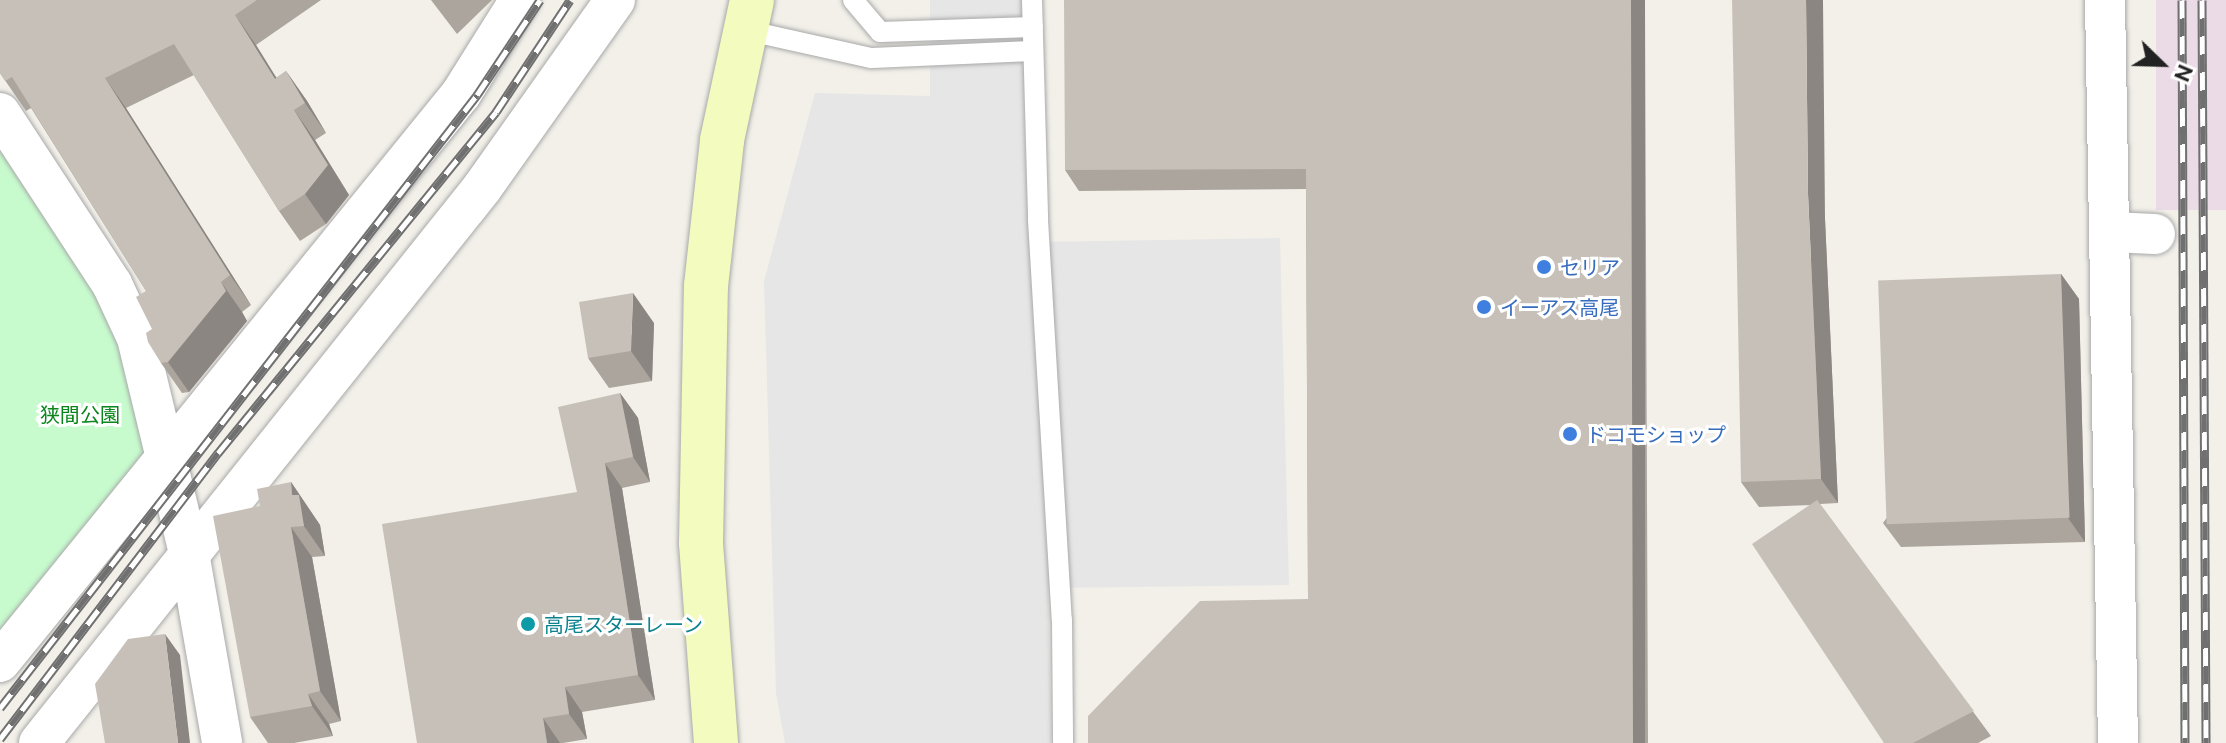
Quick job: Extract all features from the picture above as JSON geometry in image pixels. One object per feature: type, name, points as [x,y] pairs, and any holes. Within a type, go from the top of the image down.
[{"type":"street","points":[[0,662],[461,94],[520,0]]},
{"type":"street","points":[[39,743],[482,188],[615,0]]},
{"type":"street","points":[[2105,0],[2118,743]]},
{"type":"street","points":[[716,743],[701,543],[706,286],[722,140],[748,15]]},
{"type":"street","points":[[0,113],[112,284],[137,338],[189,553],[222,743]]},
{"type":"street","points":[[2111,232],[2155,234]]},
{"type":"lane","points":[[853,0],[880,32],[1033,27]]},
{"type":"lane","points":[[1032,0],[1038,220],[1062,620],[1063,743]]},
{"type":"lane","points":[[748,15],[871,58],[1033,51]]},
{"type":"shaded area","points":[[930,0],[1032,0],[1038,242],[1280,238],[1289,585],[1048,588],[1051,743],[785,743],[776,693],[764,281],[815,93],[930,96]]},
{"type":"shaded area","points":[[2156,0],[2226,0],[2226,210],[2156,210]]},
{"type":"green space","name":"狭間公園","points":[[0,105],[166,435],[0,638]]},
{"type":"building","points":[[0,0],[257,0],[235,15],[275,79],[286,71],[305,103],[294,110],[328,165],[305,194],[279,211],[174,44],[105,78],[230,275],[221,282],[226,291],[168,362],[161,363],[148,342],[146,333],[152,329],[136,297],[146,291],[12,77],[5,81],[0,73]]},
{"type":"building","name":"イーアス高尾","points":[[1064,0],[1631,0],[1633,743],[1088,743],[1088,716],[1200,601],[1308,599],[1306,169],[1065,170]]},
{"type":"building","points":[[1732,0],[1806,0],[1808,194],[1821,479],[1741,482]]},
{"type":"building","points":[[2061,274],[2070,518],[1887,524],[1878,280]]},
{"type":"building","points":[[633,293],[631,351],[588,358],[579,302]]},
{"type":"building","name":"高尾スターレーン","points":[[620,393],[633,457],[605,463],[638,675],[565,687],[569,714],[543,718],[547,743],[417,743],[382,524],[577,492],[558,407]]},
{"type":"building","points":[[291,482],[292,495],[299,495],[304,526],[291,527],[320,691],[308,694],[312,706],[250,717],[213,516],[260,506],[257,489]]},
{"type":"building","points":[[1817,500],[1974,711],[1913,743],[1884,743],[1752,544]]},
{"type":"building","points":[[165,634],[178,743],[105,743],[95,684],[128,639]]},
{"type":"railway","points":[[0,708],[477,95],[540,0]]},
{"type":"railway","points":[[0,739],[218,453],[496,112],[570,0]]},
{"type":"railway","points":[[2182,0],[2185,743]]},
{"type":"railway","points":[[2202,0],[2206,743]]},
{"type":"place","name":"セリア","points":[[1544,267]]},
{"type":"place","name":"イーアス高尾","points":[[1484,307]]},
{"type":"place","name":"ドコモショップ","points":[[1570,434]]},
{"type":"place","name":"高尾スターレーン","points":[[528,624]]}]
